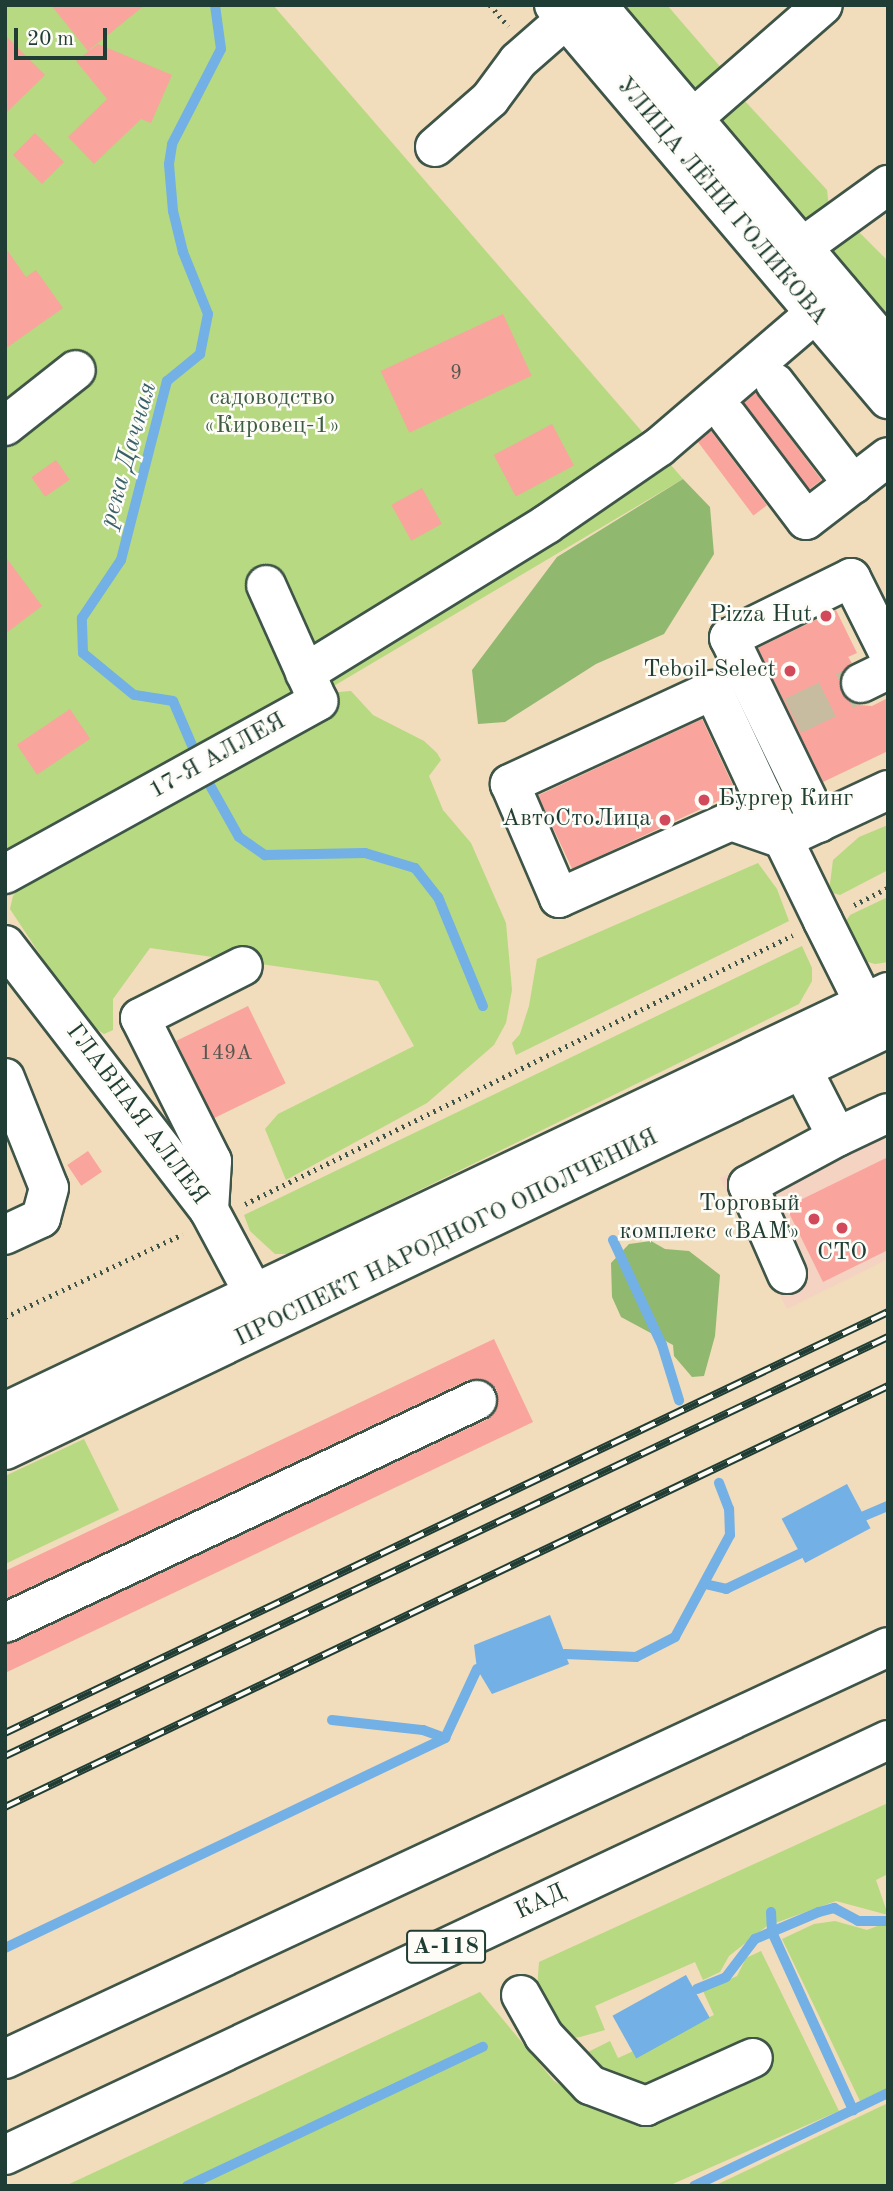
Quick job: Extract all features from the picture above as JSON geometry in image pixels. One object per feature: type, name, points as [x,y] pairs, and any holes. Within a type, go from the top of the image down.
[{"type":"main road","points":[[681,128],[823,5]]},
{"type":"main road","points":[[435,147],[490,99],[518,61],[575,9]]},
{"type":"main road","name":"УЛИЦА ЛЁНИ ГОЛИКОВА","points":[[575,9],[681,128],[789,256],[826,302],[888,398]]},
{"type":"main road","points":[[789,256],[888,186]]},
{"type":"main road","points":[[305,673],[547,524],[648,455],[826,302]]},
{"type":"main road","name":"УЛИЦА ЛЁНИ ГОЛИКОВА","points":[[826,302],[888,348]]},
{"type":"main road","points":[[5,426],[76,370]]},
{"type":"main road","points":[[775,383],[853,484]]},
{"type":"main road","points":[[728,416],[806,520],[888,457]]},
{"type":"main road","points":[[819,823],[782,721],[729,638],[851,578],[877,605],[888,652]]},
{"type":"main road","name":"17-Я АЛЛЕЯ","points":[[5,874],[318,701],[265,585]]},
{"type":"main road","points":[[880,1008],[823,921],[783,839],[713,691],[510,784],[559,898],[731,821],[783,839],[888,790]]},
{"type":"main road","name":"ГЛАВНАЯ АЛЛЕЯ","points":[[5,945],[211,1215],[254,1294]]},
{"type":"main road","points":[[211,1215],[212,1161],[140,1018],[243,966]]},
{"type":"main road","name":"ПРОСПЕКТ НАРОДНОГО ОПОЛЧЕНИЯ","points":[[5,1450],[803,1069],[880,1008]]},
{"type":"main road","name":"ПРОСПЕКТ НАРОДНОГО ОПОЛЧЕНИЯ","points":[[5,1412],[254,1294],[880,1008]]},
{"type":"main road","points":[[803,1069],[837,1137]]},
{"type":"main road","points":[[5,1078],[49,1188],[41,1218],[5,1235]]},
{"type":"main road","points":[[787,1274],[748,1185],[888,1113]]},
{"type":"main road","points":[[5,1623],[477,1400]]},
{"type":"main road","points":[[5,2059],[888,1647]]},
{"type":"main road","name":"КАД","points":[[5,2155],[888,1740]]},
{"type":"main road","points":[[521,1995],[544,2036],[590,2085],[646,2106],[753,2058]]},
{"type":"path","points":[[5,1317],[888,888]]},
{"type":"shaded area","name":"Торговый комплекс «ВАМ»","points":[[888,1097],[888,1259],[787,1309],[720,1178]]},
{"type":"green space","name":"садоводство «Кировец-1»","points":[[5,5],[273,5],[683,479],[5,881]]},
{"type":"green space","points":[[622,5],[667,5],[723,70],[697,94]]},
{"type":"green space","points":[[743,99],[827,190],[829,208],[808,225],[716,116]]},
{"type":"green space","points":[[854,227],[888,261],[888,319],[823,243]]},
{"type":"green space","points":[[683,479],[710,507],[714,554],[664,634],[596,664],[505,722],[478,724],[472,670],[557,557]]},
{"type":"green space","points":[[351,691],[373,715],[424,741],[441,760],[429,776],[443,810],[471,843],[506,923],[512,990],[506,1023],[494,1045],[427,1103],[286,1180],[265,1129],[278,1114],[414,1046],[378,981],[150,948],[113,999],[113,1030],[104,1034],[84,1021],[10,909],[13,896],[29,876],[339,692]]},
{"type":"green space","points":[[888,825],[888,870],[840,895],[829,892],[833,860],[859,837]]},
{"type":"green space","points":[[758,863],[777,889],[789,921],[516,1055],[512,1043],[520,1034],[529,1006],[537,959]]},
{"type":"green space","points":[[888,897],[888,962],[875,964],[857,959],[842,927],[850,915]]},
{"type":"green space","points":[[802,946],[812,968],[812,981],[799,1004],[289,1254],[275,1254],[250,1231],[244,1215]]},
{"type":"green space","points":[[651,1241],[665,1249],[689,1251],[720,1275],[715,1336],[704,1376],[692,1377],[674,1356],[673,1345],[621,1317],[612,1297],[611,1263],[629,1244]]},
{"type":"green space","points":[[84,1439],[119,1510],[5,1564],[5,1476]]},
{"type":"green space","points":[[888,1803],[888,1874],[876,1880],[888,1915],[836,1901],[767,1926],[729,1956],[720,1972],[703,1980],[695,1962],[595,2006],[605,2030],[580,2037],[572,2038],[537,1991],[539,1962]]},
{"type":"green space","points":[[835,1921],[867,1930],[888,1922],[888,2088],[860,2101],[782,1939],[814,1924]]},
{"type":"green space","points":[[761,1951],[839,2111],[668,2186],[65,2186],[480,1992],[554,2081],[595,2108],[640,2122],[661,2083],[641,2087],[622,2084],[584,2054],[610,2041],[618,2058],[714,2015],[703,1991],[737,1976],[746,1958]]},
{"type":"green space","points":[[888,2103],[888,2186],[714,2186]]},
{"type":"water","points":[[847,1484],[870,1528],[805,1563],[782,1519]]},
{"type":"water","points":[[550,1615],[569,1664],[492,1694],[477,1669],[474,1645]]},
{"type":"water","points":[[686,1975],[710,2018],[636,2059],[613,2016]]},
{"type":"building","points":[[51,5],[145,5],[88,51]]},
{"type":"building","points":[[5,35],[45,75],[5,114]]},
{"type":"building","points":[[98,44],[172,75],[151,123],[141,119],[94,164],[68,137],[107,99],[76,61]]},
{"type":"building","points":[[35,133],[64,162],[42,184],[13,155]]},
{"type":"building","points":[[5,247],[26,277],[36,270],[63,308],[5,349]]},
{"type":"building","points":[[503,314],[532,376],[409,433],[381,371]]},
{"type":"building","points":[[756,393],[822,480],[809,490],[743,403]]},
{"type":"building","points":[[552,424],[574,465],[516,496],[494,455]]},
{"type":"building","points":[[711,431],[767,505],[753,516],[697,441]]},
{"type":"building","points":[[56,460],[70,480],[45,497],[31,477]]},
{"type":"building","points":[[422,488],[442,524],[411,541],[391,505]]},
{"type":"building","points":[[5,556],[42,606],[5,634]]},
{"type":"building","points":[[836,610],[857,653],[848,657],[852,663],[843,671],[841,692],[859,705],[872,706],[888,698],[888,751],[823,782],[758,648]]},
{"type":"building","points":[[70,709],[90,739],[37,775],[17,745]]},
{"type":"building","points":[[702,719],[736,792],[572,869],[538,795]]},
{"type":"building","points":[[248,1006],[286,1083],[214,1118],[176,1041]]},
{"type":"building","points":[[88,1151],[102,1172],[81,1186],[67,1165]]},
{"type":"building","name":"СТО","points":[[888,1157],[888,1250],[823,1282],[786,1207]]},
{"type":"building","points":[[494,1339],[533,1422],[5,1673],[5,1645],[486,1420],[495,1412],[497,1391],[489,1382],[468,1380],[5,1599],[5,1571]]},
{"type":"waterway","name":"река Дачная","points":[[194,750],[173,701],[134,695],[83,653],[82,618],[121,560],[167,381],[200,354],[208,314],[183,252],[173,211],[169,164],[172,144],[221,49],[215,5]]},
{"type":"waterway","name":"река Дачная","points":[[207,780],[239,837],[265,855],[365,853],[415,868],[438,897],[483,1006]]},
{"type":"waterway","points":[[613,1240],[662,1345],[679,1400]]},
{"type":"waterway","points":[[565,1654],[636,1657],[675,1637],[730,1535],[729,1509],[719,1483]]},
{"type":"waterway","points":[[864,1516],[888,1506]]},
{"type":"waterway","points":[[705,1584],[726,1589],[799,1554]]},
{"type":"waterway","points":[[5,1948],[445,1738],[477,1669]]},
{"type":"waterway","points":[[332,1720],[423,1730],[445,1738]]},
{"type":"waterway","points":[[697,1989],[726,1977],[755,1939],[819,1912],[834,1908],[858,1921],[888,1921]]},
{"type":"waterway","points":[[771,1912],[772,1932],[853,2110]]},
{"type":"waterway","points":[[187,2186],[483,2047]]},
{"type":"waterway","points":[[694,2186],[888,2093]]},
{"type":"tunnel","points":[[793,716],[861,683]]},
{"type":"railway","points":[[5,1733],[888,1312]]},
{"type":"railway","points":[[5,1756],[888,1337]]},
{"type":"railway","points":[[5,1807],[888,1386]]},
{"type":"place","name":"Pizza Hut","points":[[826,616]]},
{"type":"place","name":"Teboil Select","points":[[790,671]]},
{"type":"place","name":"Бургер Кинг","points":[[704,800]]},
{"type":"place","name":"АвтоСтоЛица","points":[[665,820]]},
{"type":"place","name":"Торговый комплекс «ВАМ»","points":[[814,1219]]},
{"type":"place","name":"СТО","points":[[842,1228]]}]
